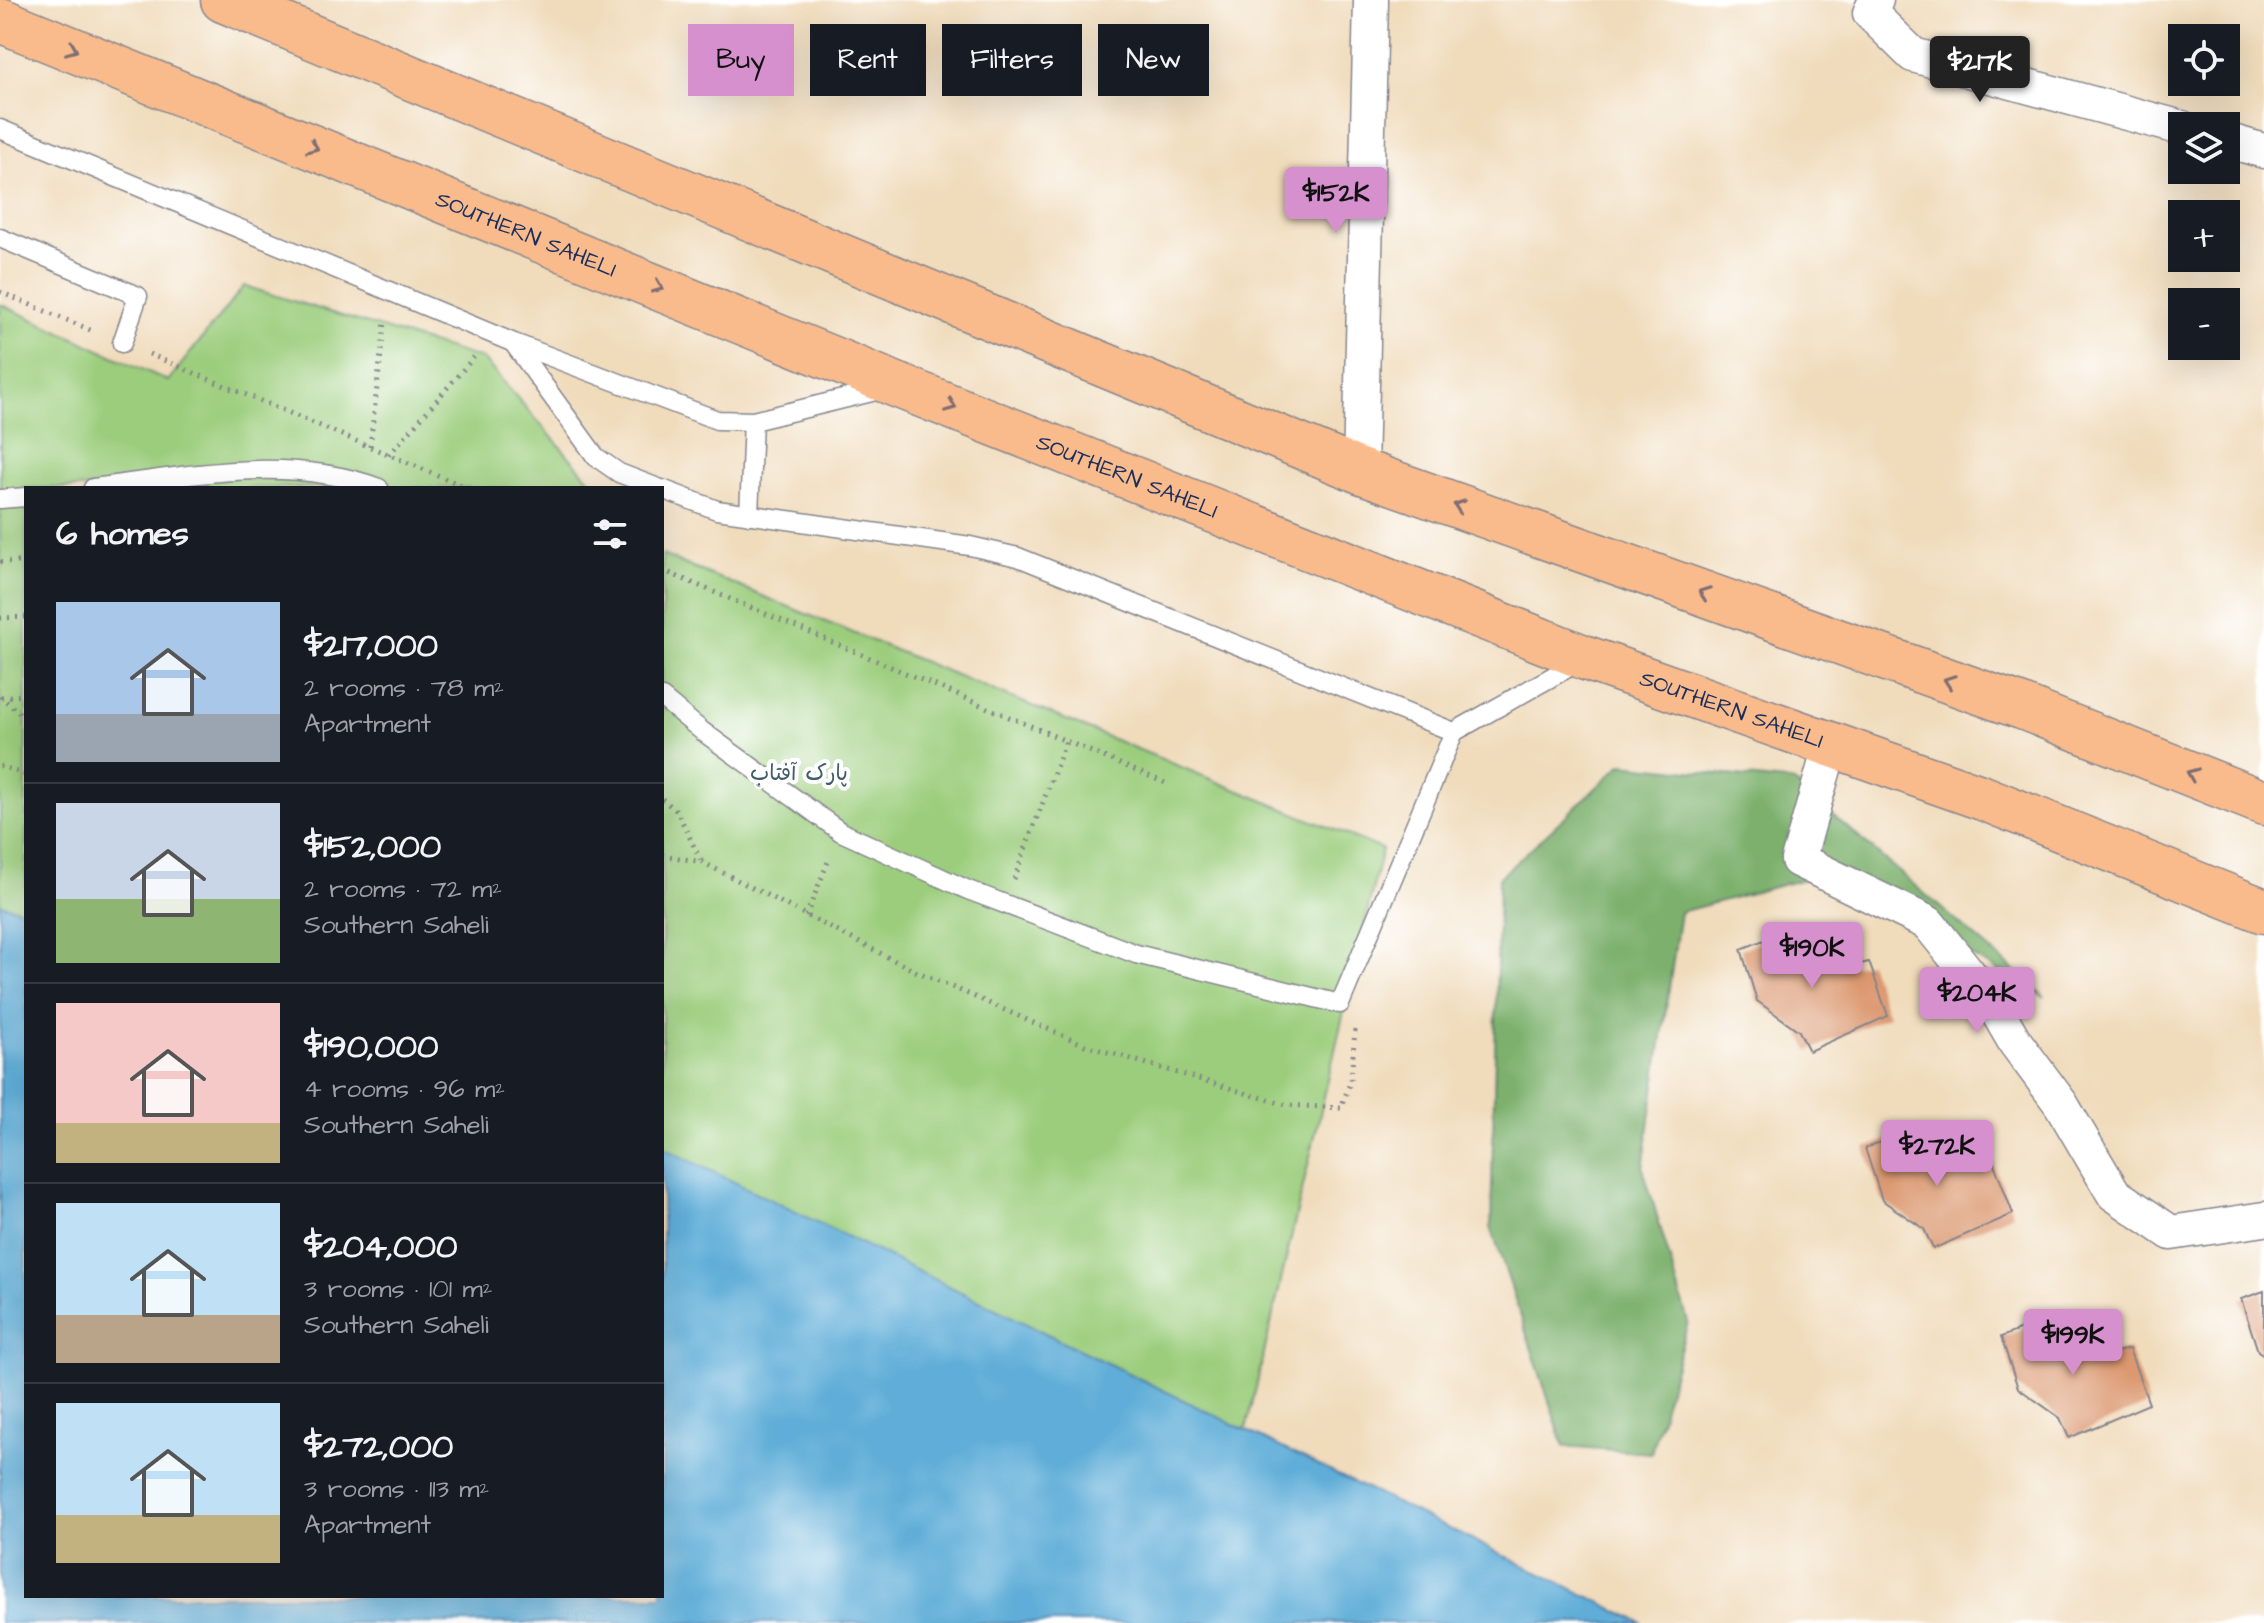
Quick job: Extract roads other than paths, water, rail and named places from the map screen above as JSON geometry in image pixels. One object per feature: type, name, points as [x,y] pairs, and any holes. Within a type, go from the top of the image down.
[{"type":"main road","points":[[223,0],[1360,471],[2022,707],[2264,803]]},
{"type":"main road","name":"SOUTHERN SAHELI","points":[[0,20],[899,386],[1586,658],[1983,798],[2264,911]]},
{"type":"street","points":[[1360,471],[1371,0]]},
{"type":"street","points":[[1876,0],[1870,13],[1913,55],[2168,124]]},
{"type":"street","points":[[2240,144],[2264,151]]},
{"type":"street","points":[[1831,744],[1798,860],[1928,923],[1993,1004],[2015,1042],[2061,1104],[2114,1194],[2171,1233],[2264,1219]]},
{"type":"lane","points":[[0,129],[493,335],[717,420],[753,421],[899,386]]},
{"type":"lane","points":[[0,238],[138,296],[122,343]]},
{"type":"lane","points":[[514,343],[596,457],[619,473],[652,486]]},
{"type":"lane","points":[[749,515],[753,421]]},
{"type":"lane","points":[[109,486],[242,469],[301,470],[372,486]]},
{"type":"lane","points":[[664,490],[717,510],[970,546],[1018,557],[1454,732]]},
{"type":"lane","points":[[0,499],[24,497]]},
{"type":"lane","points":[[664,700],[841,832],[968,890],[1136,954],[1340,1004],[1454,732],[1586,658]]},
{"type":"water","points":[[0,904],[24,910],[24,1598],[664,1598],[664,1148],[1643,1623],[0,1623]]},
{"type":"park label","name":"پارک آفتاب","points":[[799,773]]}]
